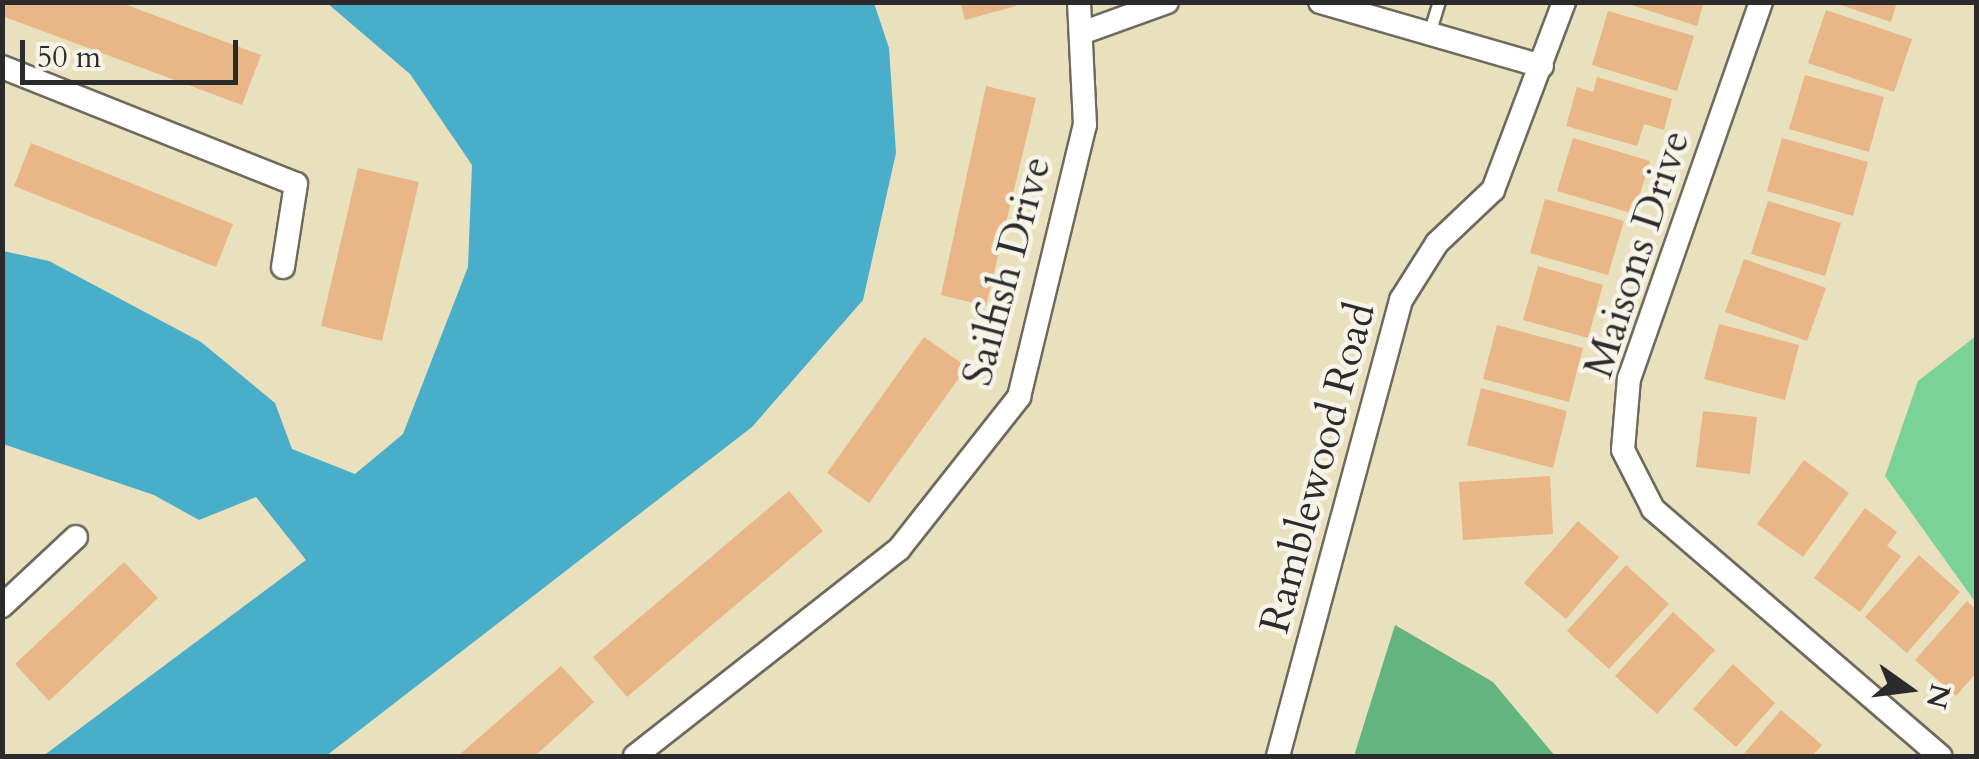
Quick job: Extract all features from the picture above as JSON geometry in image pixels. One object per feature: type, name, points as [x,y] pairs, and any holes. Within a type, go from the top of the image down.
[{"type":"street","name":"Sailfish Drive","points":[[635,756],[899,550],[1020,397],[1085,126],[1087,31],[1079,2]]},
{"type":"street","points":[[1087,31],[1167,2]]},
{"type":"street","points":[[1320,2],[1427,38],[1542,66]]},
{"type":"street","name":"Ramblewood Road","points":[[1278,756],[1400,300],[1437,243],[1494,190],[1564,2]]},
{"type":"street","name":"Maisons Drive","points":[[1761,2],[1630,378],[1623,450],[1653,509],[1940,756]]},
{"type":"street","points":[[2,67],[296,184],[283,266]]},
{"type":"street","points":[[2,606],[76,537]]},
{"type":"lane","points":[[1427,38],[1438,2]]},
{"type":"green space","points":[[1976,336],[1976,603],[1885,476],[1918,381]]},
{"type":"green space","points":[[1395,625],[1493,682],[1555,756],[1354,756]]},
{"type":"water","points":[[327,3],[874,3],[889,48],[896,153],[863,300],[752,427],[326,756],[43,756],[306,560],[256,497],[199,520],[154,495],[3,444],[3,251],[49,261],[201,342],[275,403],[292,449],[355,474],[403,434],[468,267],[472,165],[410,74]]},
{"type":"building","points":[[7,2],[119,2],[261,55],[242,105],[2,16]]},
{"type":"building","points":[[960,2],[1015,2],[1016,6],[965,20]]},
{"type":"building","points":[[1622,2],[1704,2],[1697,26]]},
{"type":"building","points":[[1832,2],[1897,2],[1891,22]]},
{"type":"building","points":[[1826,10],[1912,39],[1894,92],[1808,63]]},
{"type":"building","points":[[1608,11],[1694,36],[1677,91],[1592,65]]},
{"type":"building","points":[[1805,75],[1884,97],[1869,152],[1789,129]]},
{"type":"building","points":[[1597,77],[1672,99],[1664,130],[1644,124],[1637,146],[1566,126],[1577,87],[1593,92]]},
{"type":"building","points":[[986,86],[1036,98],[986,306],[941,295]]},
{"type":"building","points":[[1573,138],[1650,161],[1634,214],[1557,191]]},
{"type":"building","points":[[1782,138],[1868,162],[1853,216],[1767,191]]},
{"type":"building","points":[[31,143],[233,224],[216,267],[14,186]]},
{"type":"building","points":[[358,168],[419,182],[382,341],[321,326]]},
{"type":"building","points":[[1545,199],[1624,221],[1608,275],[1530,253]]},
{"type":"building","points":[[1768,201],[1841,223],[1825,276],[1751,254]]},
{"type":"building","points":[[1744,259],[1826,288],[1807,341],[1725,312]]},
{"type":"building","points":[[1538,266],[1603,285],[1588,338],[1523,320]]},
{"type":"building","points":[[1719,324],[1799,345],[1785,400],[1704,379]]},
{"type":"building","points":[[1497,325],[1583,348],[1569,402],[1483,379]]},
{"type":"building","points":[[924,337],[967,367],[869,503],[827,473]]},
{"type":"building","points":[[1481,388],[1567,411],[1553,468],[1467,445]]},
{"type":"building","points":[[1703,411],[1757,417],[1750,474],[1696,467]]},
{"type":"building","points":[[1804,460],[1849,493],[1803,557],[1757,524]]},
{"type":"building","points":[[1550,476],[1553,534],[1463,540],[1459,482]]},
{"type":"building","points":[[789,491],[823,531],[627,697],[593,657]]},
{"type":"building","points":[[1865,508],[1897,532],[1887,546],[1901,556],[1860,612],[1814,578]]},
{"type":"building","points":[[1578,521],[1619,557],[1566,619],[1524,583]]},
{"type":"building","points":[[1919,555],[1960,592],[1907,653],[1865,617]]},
{"type":"building","points":[[124,562],[158,598],[49,701],[15,664]]},
{"type":"building","points":[[1626,565],[1669,604],[1609,669],[1567,631]]},
{"type":"building","points":[[1967,601],[1976,610],[1976,673],[1956,696],[1915,660]]},
{"type":"building","points":[[1673,612],[1715,650],[1657,714],[1615,676]]},
{"type":"building","points":[[1733,664],[1775,703],[1736,747],[1693,709]]},
{"type":"building","points":[[561,666],[594,702],[535,756],[458,756]]},
{"type":"building","points":[[1781,710],[1822,745],[1812,756],[1742,756]]}]
